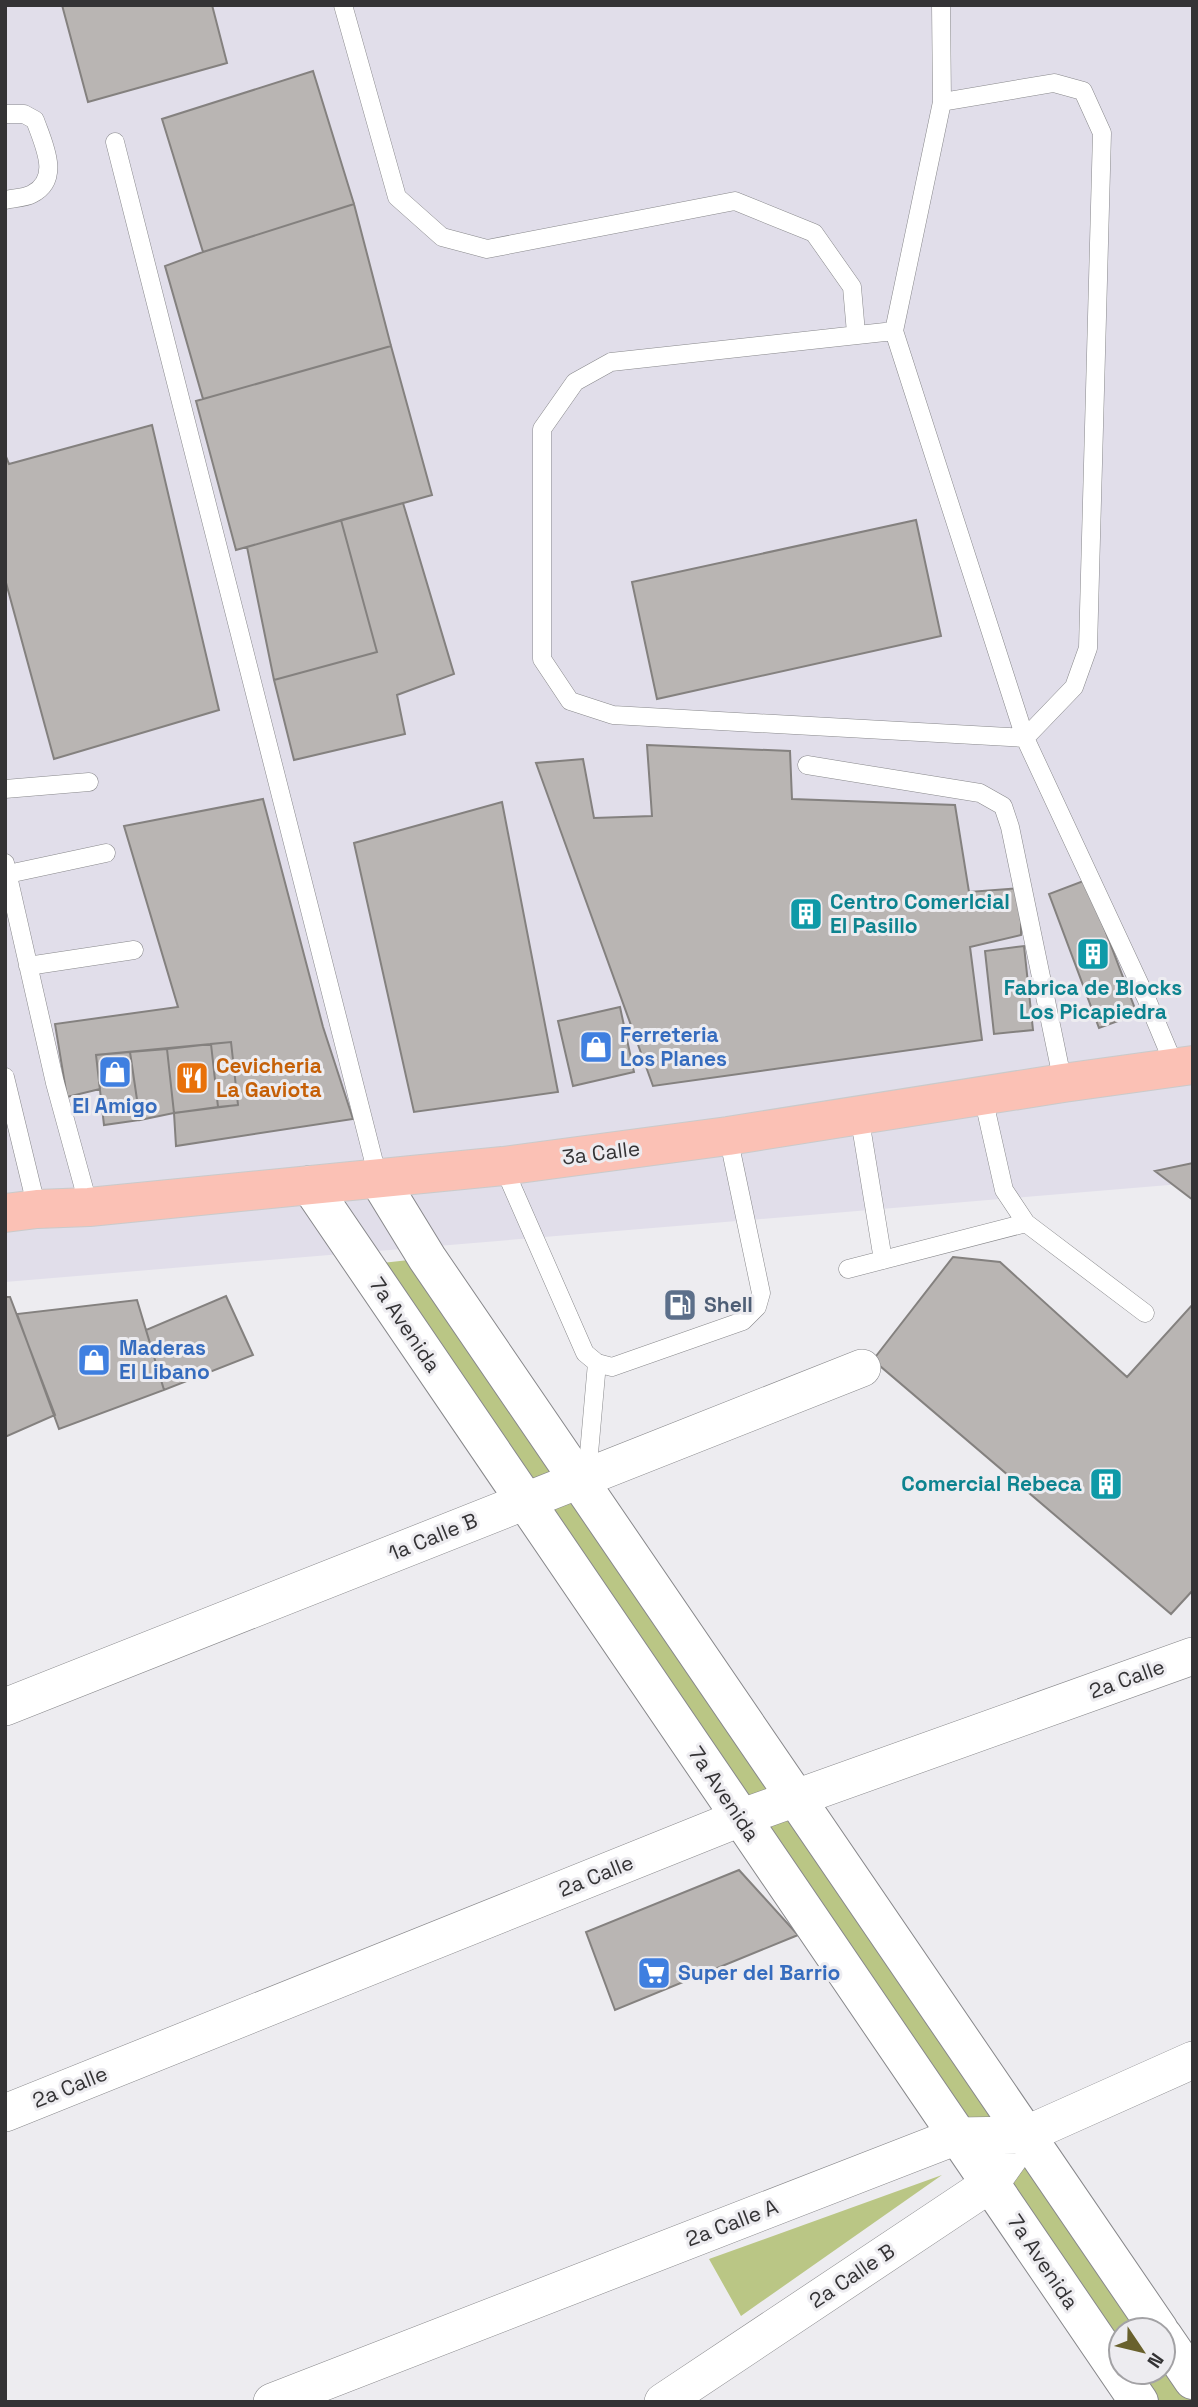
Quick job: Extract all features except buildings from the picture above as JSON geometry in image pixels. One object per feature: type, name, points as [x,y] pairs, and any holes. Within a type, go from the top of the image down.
[{"type":"main road","name":"3a Calle","points":[[21,1211],[89,1207],[503,1166],[728,1136],[1184,1066]]},
{"type":"street","points":[[379,1178],[427,1258],[582,1478],[796,1798],[1149,2316]]},
{"type":"street","name":"7a Avenida","points":[[310,1185],[1139,2402]]},
{"type":"street","name":"1a Calle B","points":[[5,1707],[862,1368]]},
{"type":"street","name":"2a Calle","points":[[5,2113],[740,1818],[1193,1656]]},
{"type":"street","name":"2a Calle A","points":[[272,2402],[957,2136],[1025,2134],[1193,2060]]},
{"type":"street","name":"2a Calle B","points":[[663,2402],[990,2184],[1025,2134]]},
{"type":"street","points":[[1177,2357],[1193,2380]]},
{"type":"lane","points":[[343,5],[397,197],[442,237],[487,248],[734,201],[814,233],[852,287],[856,333]]},
{"type":"lane","points":[[941,5],[942,102],[894,331],[1025,738],[1147,1000],[1184,1066]]},
{"type":"lane","points":[[894,331],[856,333],[611,362],[575,382],[542,429],[542,659],[570,701],[613,715],[1025,738],[1074,687],[1088,648],[1102,133],[1083,91],[1054,83],[942,102]]},
{"type":"lane","points":[[5,114],[24,114],[35,120],[50,165],[46,180],[33,194],[5,200]]},
{"type":"lane","points":[[115,142],[379,1178]]},
{"type":"lane","points":[[807,765],[980,793],[1003,806],[1010,827],[1063,1083]]},
{"type":"lane","points":[[5,789],[89,782]]},
{"type":"lane","points":[[89,1207],[55,1083],[6,869],[107,853]]},
{"type":"lane","points":[[28,966],[134,950]]},
{"type":"lane","points":[[5,1077],[21,1211]]},
{"type":"lane","points":[[983,1097],[1004,1190],[1027,1223],[1145,1313]]},
{"type":"lane","points":[[859,1114],[883,1260]]},
{"type":"lane","points":[[503,1166],[585,1353],[597,1363],[612,1367],[743,1321],[757,1307],[761,1293],[728,1136]]},
{"type":"lane","points":[[848,1269],[1027,1223]]},
{"type":"lane","points":[[582,1478],[597,1363]]},
{"type":"shaded area","points":[[5,5],[1193,5],[1193,1183],[5,1282]]},
{"type":"green space","points":[[427,1258],[1149,2316],[1107,2316],[1107,2355],[364,1265]]},
{"type":"green space","points":[[942,2175],[741,2316],[709,2259]]},
{"type":"green space","points":[[1177,2357],[1193,2380],[1193,2402],[1139,2402],[1128,2386],[1177,2386]]},
{"type":"place","name":"Centro Comerlcial El Pasillo","points":[[806,914]]},
{"type":"place","name":"Fabrica de Blocks Los Picapiedra","points":[[1093,954]]},
{"type":"place","name":"Ferreteria Los Planes","points":[[596,1047]]},
{"type":"place","name":"El Amigo","points":[[115,1072]]},
{"type":"place","name":"Cevicheria La Gaviota","points":[[192,1078]]},
{"type":"place","name":"Shell","points":[[680,1305]]},
{"type":"place","name":"Maderas El Libano","points":[[94,1360]]},
{"type":"place","name":"Comercial Rebeca","points":[[1106,1484]]},
{"type":"place","name":"Super del Barrio","points":[[654,1973]]}]
